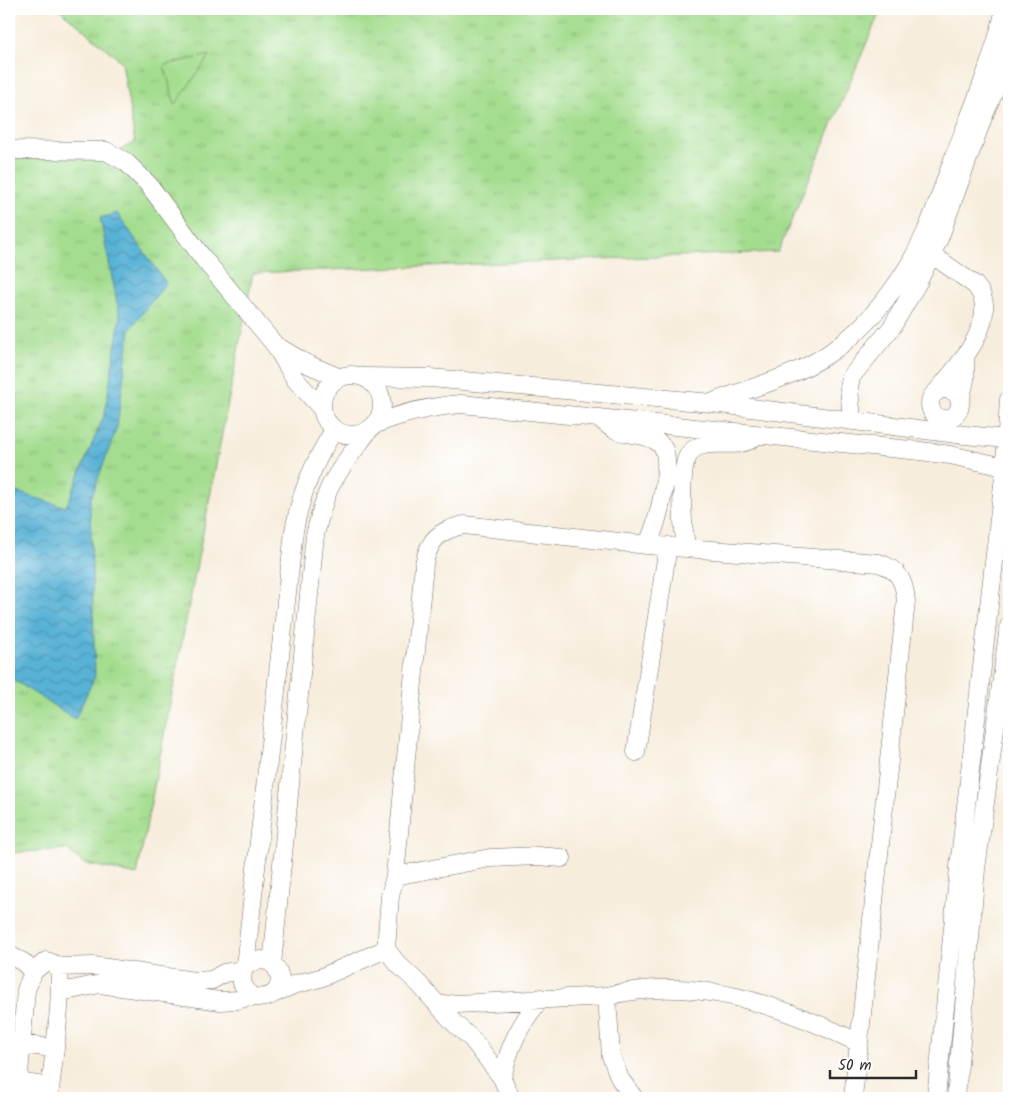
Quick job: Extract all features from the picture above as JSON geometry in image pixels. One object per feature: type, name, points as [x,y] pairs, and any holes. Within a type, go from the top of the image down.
[{"type":"street","points":[[712,403],[804,368],[830,354],[858,330],[878,307],[931,254],[939,239],[982,120],[996,88],[1003,52],[1005,9]]},
{"type":"street","points":[[852,420],[849,388],[851,377],[892,327],[915,269],[925,234],[1003,52]]},
{"type":"street","points":[[9,150],[106,151],[120,158],[149,185],[203,258],[275,345],[294,379],[321,408]]},
{"type":"street","points":[[931,254],[975,285],[983,298],[983,315],[965,358],[932,396],[930,402],[934,413],[939,417],[951,417],[956,414],[959,408],[964,380],[965,358]]},
{"type":"street","points":[[275,345],[305,363],[338,377]]},
{"type":"street","points":[[272,964],[315,535],[329,489],[342,467],[372,427],[380,416],[382,407],[378,390],[372,382],[352,374],[338,377],[328,385],[322,396],[321,408],[325,421],[334,430],[352,436],[361,434],[372,427],[403,413],[461,404],[935,453],[1005,468]]},
{"type":"street","points":[[364,378],[430,378],[712,403],[1007,439]]},
{"type":"street","points":[[937,391],[951,390],[957,395],[960,402]]},
{"type":"street","points":[[956,1098],[968,868],[1005,468],[1009,399]]},
{"type":"street","points":[[600,418],[612,429],[620,433],[648,438],[660,444],[666,455],[659,514],[653,535],[647,544]]},
{"type":"street","points":[[250,996],[242,983],[294,531],[300,502],[308,479],[334,430]]},
{"type":"street","points":[[933,431],[936,441],[935,453]]},
{"type":"street","points":[[687,548],[682,515],[684,473],[688,456],[701,445],[742,444],[752,440],[758,434]]},
{"type":"street","points":[[960,457],[956,444],[957,440],[965,435]]},
{"type":"street","points":[[665,473],[675,478],[684,473]]},
{"type":"street","points":[[659,514],[670,509],[682,515]]},
{"type":"street","points":[[511,1098],[502,1078],[472,1039],[397,964],[386,949],[390,896],[395,876],[426,552],[441,533],[452,527],[464,525],[687,548],[879,563],[891,567],[899,575],[905,587],[905,606],[853,1098]]},
{"type":"street","points":[[636,752],[668,546]]},
{"type":"street","points":[[936,1098],[968,868],[1009,626]]},
{"type":"street","points":[[395,876],[490,858],[538,856],[562,858]]},
{"type":"street","points":[[61,992],[100,984],[220,1001],[238,1000],[250,996],[265,998],[293,985],[320,978],[386,949]]},
{"type":"street","points":[[9,956],[23,962],[33,972]]},
{"type":"street","points":[[58,967],[61,992],[50,1092],[15,1087],[15,1044],[26,990],[33,972],[46,961],[58,967],[94,966],[194,981],[212,980],[224,973],[244,968],[258,961],[272,964],[276,968],[280,983],[275,992]]},
{"type":"street","points":[[438,1005],[606,996],[648,988],[686,989],[724,993],[761,1003],[796,1015],[859,1043]]},
{"type":"street","points":[[606,996],[611,1056],[620,1079],[634,1098]]},
{"type":"street","points":[[502,1078],[507,1056],[515,1035],[541,998]]},
{"type":"street","points":[[15,1044],[54,1048]]},
{"type":"green space","points":[[59,9],[881,9],[778,252],[253,273],[137,875],[83,863],[67,849],[9,853],[9,158],[104,157],[135,143],[122,62]]},
{"type":"green space","points":[[210,55],[175,105],[164,65]]},
{"type":"water","points":[[117,213],[166,283],[130,329],[117,427],[90,501],[95,676],[75,719],[9,677],[9,490],[66,507],[105,413],[120,317],[100,218]]}]
